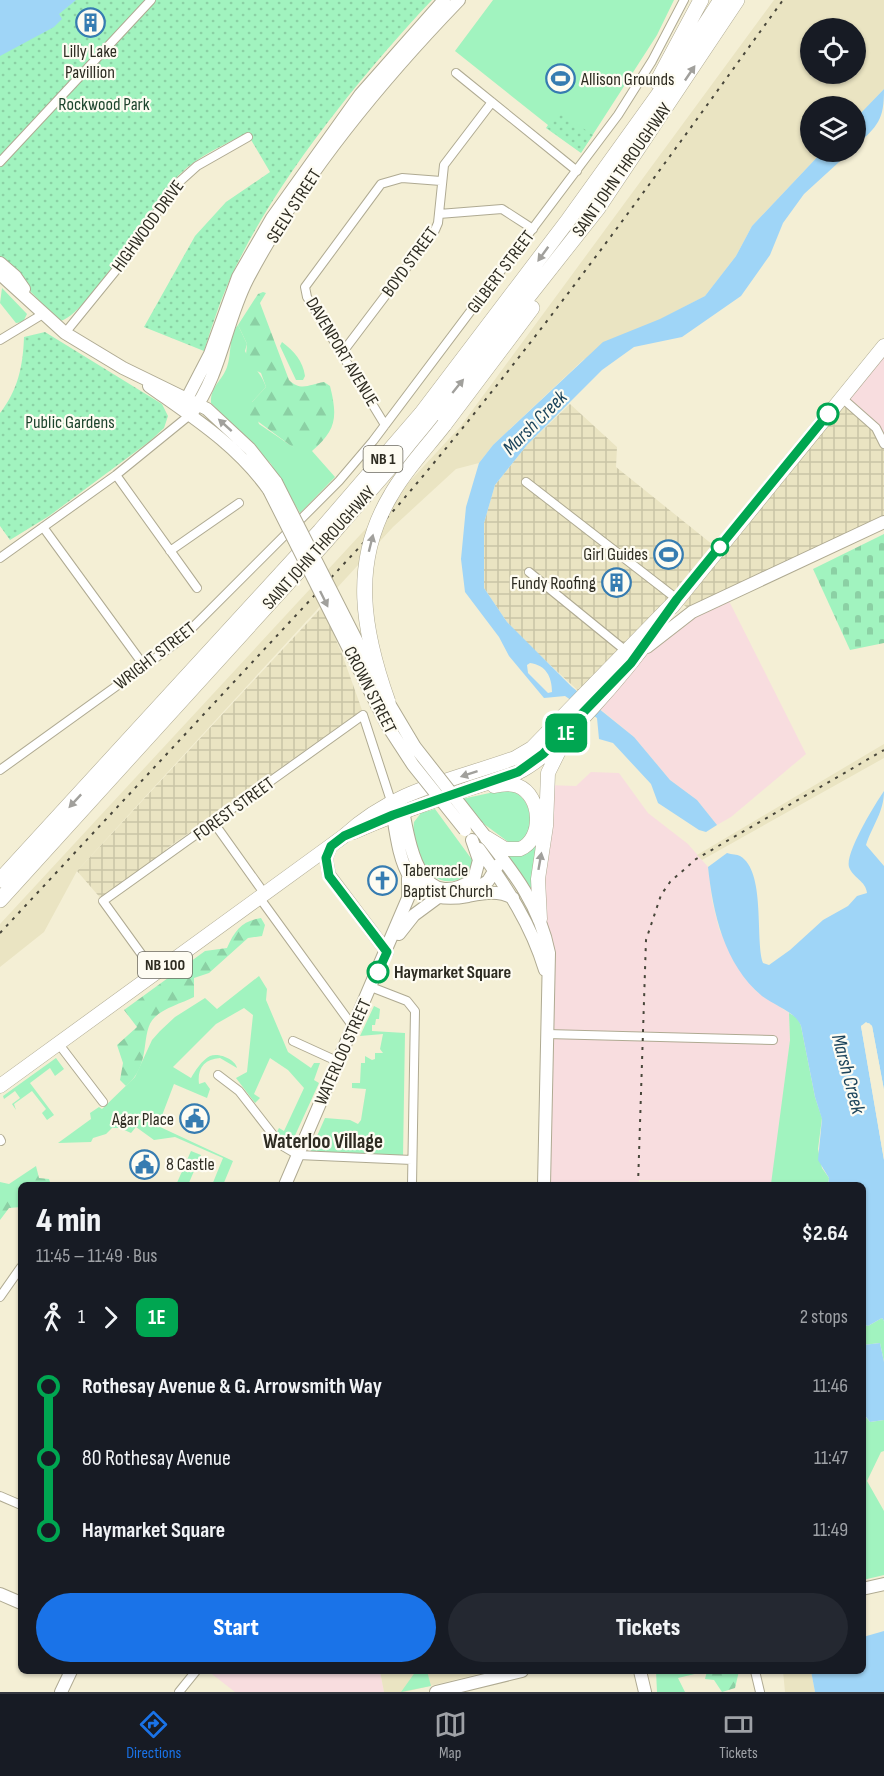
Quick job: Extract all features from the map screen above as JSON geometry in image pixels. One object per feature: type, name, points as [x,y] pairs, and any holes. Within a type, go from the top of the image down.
[{"type":"highway","points":[[609,162],[661,75],[701,0]]},
{"type":"highway","name":"SAINT JOHN THROUGHWAY","points":[[0,880],[369,476],[421,414],[531,271],[669,80],[721,0]]},
{"type":"highway","name":"SAINT JOHN THROUGHWAY","points":[[0,900],[377,483],[483,354],[598,208],[737,0]]},
{"type":"highway","points":[[388,702],[368,639],[364,598],[367,557],[376,522],[390,496],[542,296],[598,208]]},
{"type":"main road","name":"SEELY STREET","points":[[190,406],[238,277],[272,218],[360,94],[444,0]]},
{"type":"main road","name":"SEELY STREET","points":[[190,406],[215,368],[242,292],[288,213],[370,98],[459,0]]},
{"type":"main road","points":[[0,263],[15,276],[39,310]]},
{"type":"main road","points":[[0,274],[39,310]]},
{"type":"main road","name":"CROWN STREET","points":[[39,310],[65,333],[190,406],[273,486],[388,702],[426,763],[487,838],[531,898],[540,919],[549,953],[544,1182]]},
{"type":"main road","name":"NB 100","points":[[344,836],[398,813],[518,772],[537,760],[633,652],[884,346]]},
{"type":"main road","name":"CROWN STREET","points":[[273,486],[387,725],[413,765],[468,835],[513,898],[534,937],[548,983]]},
{"type":"main road","points":[[633,652],[692,612],[884,522]]},
{"type":"main road","points":[[677,599],[692,612]]},
{"type":"main road","points":[[540,919],[538,879],[546,816],[549,765],[574,719]]},
{"type":"main road","name":"NB 100","points":[[0,1086],[331,846],[366,815],[391,801],[503,762],[532,748],[574,719]]},
{"type":"main road","points":[[503,762],[518,772],[539,794],[546,816]]},
{"type":"main road","points":[[465,790],[501,784],[518,786],[525,790],[534,805],[536,833],[526,847],[505,849],[487,838]]},
{"type":"main road","points":[[391,801],[398,813],[415,866],[421,874],[437,886],[458,887],[474,879],[479,860],[468,835]]},
{"type":"main road","points":[[387,952],[408,898],[408,878],[398,813]]},
{"type":"main road","points":[[331,846],[326,858],[329,876],[387,952]]},
{"type":"main road","points":[[462,897],[488,881],[502,858]]},
{"type":"main road","points":[[408,878],[417,889],[437,898],[494,892],[513,898]]},
{"type":"main road","points":[[387,952],[409,920],[437,898]]},
{"type":"main road","name":"WATERLOO STREET","points":[[286,1182],[387,952]]},
{"type":"main road","points":[[866,1588],[884,1584]]},
{"type":"main road","points":[[0,1594],[18,1602]]},
{"type":"main road","points":[[61,1692],[69,1674]]},
{"type":"main road","points":[[436,1692],[480,1687],[514,1674]]},
{"type":"main road","points":[[641,1674],[646,1692]]},
{"type":"main road","points":[[646,1692],[648,1674]]},
{"type":"street","points":[[0,162],[151,0]]},
{"type":"street","name":"GILBERT STREET","points":[[295,526],[345,474],[385,425],[577,171],[629,99],[684,0]]},
{"type":"street","points":[[456,73],[577,171]]},
{"type":"street","name":"BOYD STREET","points":[[342,353],[435,230],[440,214],[441,181],[445,163],[492,102]]},
{"type":"street","name":"HIGHWOOD DRIVE","points":[[65,333],[117,269],[177,184],[197,166],[248,137]]},
{"type":"street","name":"DAVENPORT AVENUE","points":[[385,425],[306,297],[308,280],[381,184],[402,178],[441,181]]},
{"type":"street","points":[[440,214],[502,209],[533,229]]},
{"type":"street","points":[[0,340],[39,310]]},
{"type":"street","points":[[842,398],[876,428],[884,444]]},
{"type":"street","name":"SEELY STREET","points":[[0,558],[116,475],[168,434],[190,406]]},
{"type":"street","points":[[116,475],[197,588]]},
{"type":"street","points":[[526,482],[677,599]]},
{"type":"street","points":[[170,551],[239,503]]},
{"type":"street","name":"WRIGHT STREET","points":[[0,770],[184,637],[295,526]]},
{"type":"street","points":[[43,527],[145,667]]},
{"type":"street","points":[[529,572],[633,652]]},
{"type":"street","name":"FOREST STREET","points":[[155,973],[104,901],[363,715],[391,801]]},
{"type":"street","points":[[214,823],[354,1028]]},
{"type":"street","points":[[371,987],[407,1001],[415,1011],[412,1182]]},
{"type":"street","points":[[547,1034],[773,1040]]},
{"type":"street","points":[[292,1041],[339,1062]]},
{"type":"street","points":[[58,1043],[103,1102]]},
{"type":"street","points":[[218,1075],[239,1091],[281,1145],[298,1155],[412,1160]]},
{"type":"street","points":[[0,1297],[18,1271]]},
{"type":"street","points":[[0,1496],[18,1504]]},
{"type":"street","points":[[178,1692],[193,1674]]},
{"type":"street","points":[[756,1674],[760,1692]]},
{"type":"shaded area","points":[[774,0],[884,0],[884,89],[866,108],[866,96],[800,96],[800,162],[813,162],[752,226],[736,256],[705,296],[583,360],[493,445],[479,463],[456,469],[393,527],[77,871],[44,932],[0,967],[0,924],[460,427]]},
{"type":"shaded area","points":[[884,346],[884,444],[842,398]]},
{"type":"shaded area","points":[[842,398],[855,408],[884,444],[884,522],[692,612],[677,599],[584,696],[524,641],[507,622],[484,588],[484,523],[495,485],[527,445],[570,404],[617,447],[616,467],[718,549]]},
{"type":"shaded area","points":[[727,597],[806,754],[731,817],[717,825],[697,800],[670,780],[634,737],[594,704],[661,636]]},
{"type":"shaded area","points":[[322,607],[362,710],[166,849],[168,856],[103,901],[77,871]]},
{"type":"shaded area","points":[[884,744],[884,758],[702,860],[697,855]]},
{"type":"shaded area","points":[[591,772],[619,773],[648,813],[688,844],[708,867],[712,900],[719,929],[735,962],[756,991],[789,1013],[790,1040],[772,1182],[639,1180],[639,1182],[544,1182],[547,1029],[540,919],[547,785],[576,786]]},
{"type":"shaded area","points":[[212,1674],[381,1674],[384,1692],[235,1692]]},
{"type":"shaded area","points":[[381,1674],[479,1674],[405,1692],[384,1692]]},
{"type":"shaded area","points":[[783,1674],[812,1674],[815,1692],[785,1692]]},
{"type":"green space","name":"Rockwood Park","points":[[0,0],[432,0],[348,96],[294,168],[249,241],[231,277],[204,351],[144,327],[195,236],[226,202],[270,172],[247,133],[195,162],[169,187],[85,301],[70,316],[59,321],[0,260]]},
{"type":"green space","name":"Allison Grounds","points":[[493,0],[674,0],[657,35],[581,153],[546,128],[548,125],[455,51]]},
{"type":"green space","points":[[558,111],[593,135],[581,152],[547,128]]},
{"type":"green space","points":[[2,288],[27,314],[23,322],[16,323],[0,303]]},
{"type":"green space","points":[[266,293],[260,303],[289,380],[298,386],[324,382],[330,386],[334,407],[333,423],[326,436],[312,451],[298,451],[248,414],[252,402],[266,387],[261,373],[245,365],[247,344],[238,325],[258,294]]},
{"type":"green space","points":[[238,325],[247,344],[245,351],[266,387],[252,402],[259,424],[293,447],[312,451],[335,477],[300,513],[271,464],[211,403],[214,388],[227,367],[231,340]]},
{"type":"green space","name":"Public Gardens","points":[[45,332],[162,404],[168,416],[164,428],[150,441],[49,516],[10,540],[0,526],[0,413],[11,396],[18,377],[24,337]]},
{"type":"green space","points":[[282,342],[300,361],[305,376],[303,380],[296,380],[280,346]]},
{"type":"green space","points":[[884,534],[884,643],[850,650],[813,569]]},
{"type":"green space","points":[[508,789],[522,798],[530,817],[525,841],[511,844],[484,824],[462,799]]},
{"type":"green space","points":[[435,809],[473,861],[472,873],[458,880],[446,881],[436,878],[420,861],[416,849],[413,836],[414,822],[421,813]]},
{"type":"green space","points":[[537,842],[533,891],[506,854],[529,851]]},
{"type":"green space","points":[[261,918],[265,925],[262,936],[248,938],[209,973],[194,978],[194,997],[168,1008],[150,1023],[140,1068],[126,1086],[120,1080],[123,1063],[117,1045],[137,1027],[124,1010],[205,951],[227,948],[240,927],[249,921]]},
{"type":"green space","points":[[259,976],[267,989],[266,1000],[288,1052],[311,1068],[314,1063],[320,1063],[314,1080],[319,1083],[292,1142],[283,1141],[277,1132],[279,1128],[284,1131],[304,1088],[288,1070],[270,1058],[254,1094],[260,1098],[255,1103],[236,1078],[247,1072],[253,1015],[244,1008],[216,1024],[173,1067],[191,1078],[204,1060],[218,1055],[230,1060],[237,1068],[220,1058],[210,1060],[203,1066],[199,1074],[199,1084],[205,1082],[210,1089],[207,1098],[174,1084],[158,1126],[233,1161],[224,1182],[213,1182],[223,1158],[175,1137],[154,1140],[136,1127],[131,1133],[120,1128],[112,1128],[106,1134],[93,1138],[91,1142],[58,1143],[91,1119],[90,1113],[99,1107],[102,1109],[135,1077],[152,1040],[175,1017],[205,998],[217,1009]]},
{"type":"green space","points":[[374,1006],[380,1009],[379,1019],[376,1019],[375,1025],[372,1025],[372,1031],[405,1033],[403,1157],[309,1154],[325,1118],[350,1120],[358,1124],[361,1120],[366,1089],[352,1088],[352,1083],[360,1083],[361,1063],[365,1063],[365,1056],[372,1060],[375,1059],[375,1053],[383,1053],[380,1049],[383,1034],[360,1036]]},
{"type":"green space","points":[[789,1013],[798,1018],[801,1026],[815,1097],[822,1118],[818,1149],[822,1168],[829,1178],[828,1182],[771,1182],[790,1040]]},
{"type":"green space","points":[[56,1058],[64,1069],[55,1076],[50,1068],[30,1083],[54,1115],[47,1120],[42,1113],[46,1109],[32,1091],[14,1104],[16,1110],[12,1104],[20,1098],[15,1091],[4,1099],[3,1096]]},
{"type":"green space","points":[[191,1151],[201,1155],[189,1182],[177,1182]]},
{"type":"green space","points":[[36,1166],[39,1178],[49,1179],[50,1182],[18,1182],[18,1207],[9,1208],[0,1220],[0,1182],[9,1184]]},
{"type":"green space","points":[[882,1318],[884,1321],[884,1362],[880,1343],[866,1345],[866,1325]]},
{"type":"green space","points":[[866,1418],[870,1422],[884,1420],[884,1451],[881,1452],[867,1481],[884,1511],[884,1575],[866,1579]]},
{"type":"green space","points":[[414,1674],[428,1674],[431,1686],[401,1692]]},
{"type":"green space","points":[[656,1674],[695,1674],[678,1678],[685,1692],[657,1692]]},
{"type":"green space","points":[[706,1674],[738,1674],[735,1688],[722,1692],[714,1680],[705,1679]]},
{"type":"water","points":[[0,0],[76,0],[59,14],[62,19],[54,27],[0,56]]},
{"type":"water","points":[[884,89],[881,116],[866,136],[866,108]]},
{"type":"water","name":"Marsh Creek","points":[[813,162],[839,162],[804,194],[783,223],[770,255],[741,296],[682,337],[634,347],[602,370],[527,445],[495,485],[484,523],[484,588],[507,622],[572,687],[634,737],[670,780],[697,800],[717,825],[706,832],[699,830],[658,803],[651,784],[613,743],[599,739],[597,718],[565,696],[544,698],[509,656],[499,637],[465,592],[461,559],[466,507],[479,463],[493,445],[603,342],[660,319],[705,296],[736,256],[752,226]],"holes":[[[530,663],[540,666],[551,681],[552,692],[548,693],[528,673],[527,665]]]},
{"type":"water","name":"Marsh Creek","points":[[884,791],[880,812],[866,845],[884,866],[884,1090],[872,1026],[869,1023],[861,1026],[884,1160],[884,1321],[882,1318],[868,1326],[866,1325],[866,1182],[828,1182],[829,1178],[818,1160],[822,1119],[815,1097],[801,1026],[790,1013],[762,996],[738,969],[717,920],[708,867],[727,853],[740,856],[748,864],[757,890],[763,963],[769,965],[790,950],[823,920],[848,906],[857,896],[867,893],[864,885],[851,871],[849,860],[874,806]]},
{"type":"water","points":[[880,1343],[884,1362],[884,1420],[870,1422],[866,1417],[866,1345]]},
{"type":"water","points":[[884,1631],[884,1692],[815,1692],[812,1674],[866,1674],[866,1636]]},
{"type":"pier","points":[[866,1022],[872,1026],[884,1090],[884,1093],[881,1091],[869,1028],[866,1025],[884,1142],[884,1160],[861,1026]]},
{"type":"railway","points":[[0,933],[395,509],[546,322],[783,0]]},
{"type":"railway","points":[[638,1182],[646,940],[661,895],[670,882],[696,859],[884,750]]},
{"type":"bus line","name":"1E","points":[[378,972],[387,952],[329,876],[325,863],[331,846],[344,836],[393,815],[518,772],[543,754],[571,729],[640,653],[677,599],[828,414]]},
{"type":"place","name":"Lilly Lake Pavillion","points":[[90,22]]},
{"type":"place","name":"Allison Grounds","points":[[560,79]]},
{"type":"place","name":"Girl Guides","points":[[669,554]]},
{"type":"place","name":"Fundy Roofing","points":[[617,583]]},
{"type":"place","name":"Tabernacle Baptist Church","points":[[382,880]]},
{"type":"place","name":"Haymarket Square","points":[[378,972]]},
{"type":"place","name":"Agar Place","points":[[195,1119]]},
{"type":"place","name":"8 Castle","points":[[145,1164]]},
{"type":"district","name":"Waterloo Village","points":[[323,1141]]}]
